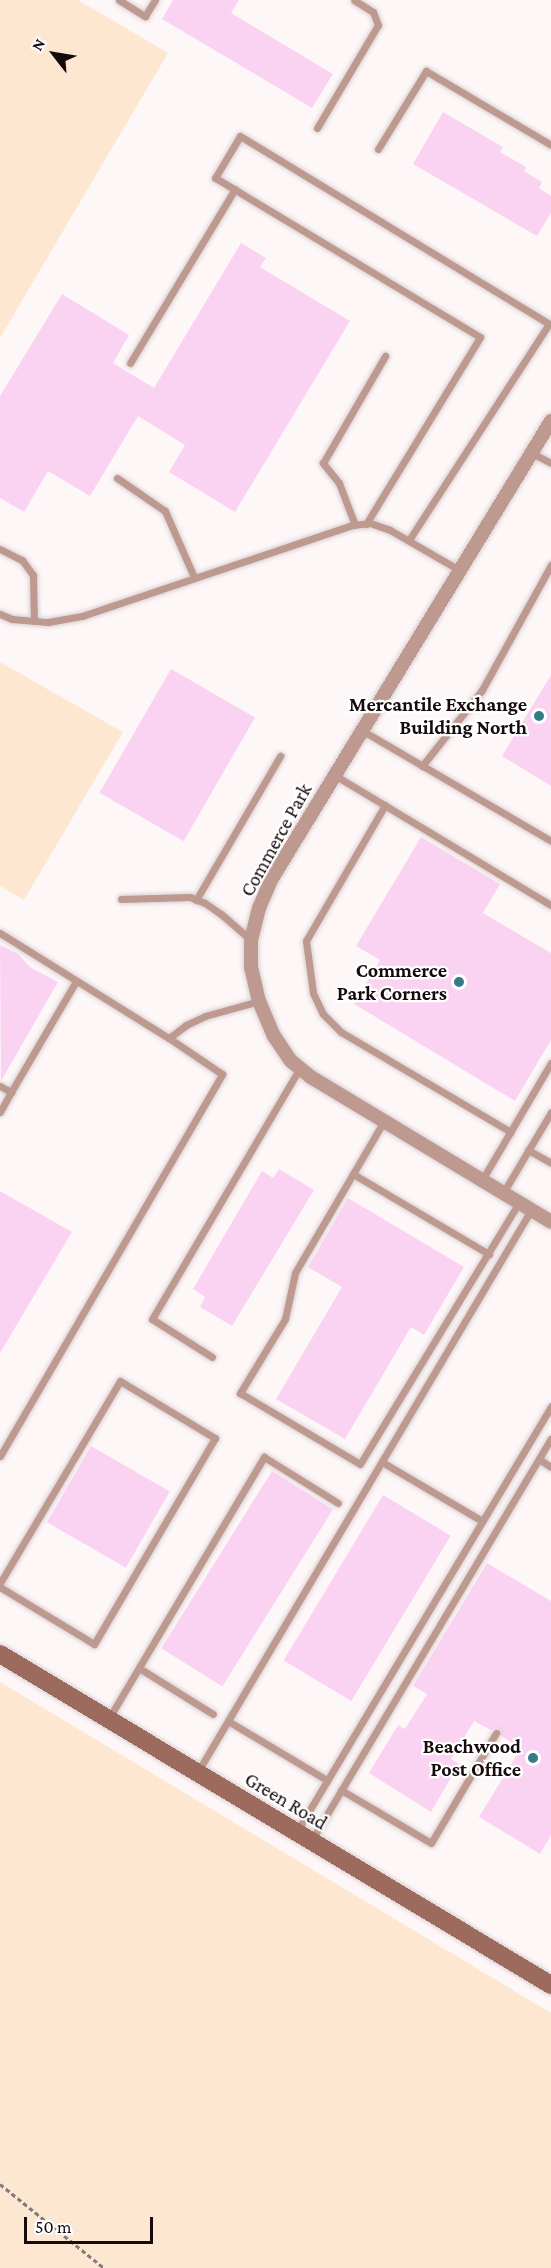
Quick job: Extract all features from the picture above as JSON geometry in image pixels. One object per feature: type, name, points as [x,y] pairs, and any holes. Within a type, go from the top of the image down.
[{"type":"main road","name":"Green Road","points":[[0,1654],[551,1985]]},
{"type":"street","name":"Commerce Park","points":[[551,421],[272,880],[259,908],[251,940],[251,967],[259,1001],[274,1036],[291,1060],[384,1121],[551,1222]]},
{"type":"lane","points":[[118,0],[145,16],[155,0]]},
{"type":"lane","points":[[317,128],[378,25],[373,12],[354,0]]},
{"type":"lane","points":[[378,149],[426,71],[551,145]]},
{"type":"lane","points":[[366,524],[480,337],[216,178],[240,136],[550,325],[409,540]]},
{"type":"lane","points":[[130,363],[235,189]]},
{"type":"lane","points":[[355,525],[339,483],[332,471],[322,463],[386,356]]},
{"type":"lane","points":[[532,453],[551,463]]},
{"type":"lane","points":[[117,478],[165,511],[194,577]]},
{"type":"lane","points":[[0,614],[12,619],[48,622],[82,616],[355,525],[366,524],[390,530],[461,571]]},
{"type":"lane","points":[[0,549],[22,560],[33,575],[34,621]]},
{"type":"lane","points":[[422,766],[482,690],[551,565]]},
{"type":"lane","points":[[363,732],[551,841]]},
{"type":"lane","points":[[196,900],[280,756]]},
{"type":"lane","points":[[336,776],[551,905]]},
{"type":"lane","points":[[385,806],[306,940],[313,993],[323,1014],[341,1032],[511,1132]]},
{"type":"lane","points":[[121,899],[196,900],[221,914],[251,940]]},
{"type":"lane","points":[[0,933],[169,1038],[222,1074],[0,1456]]},
{"type":"lane","points":[[0,1112],[76,981]]},
{"type":"lane","points":[[169,1038],[186,1025],[205,1016],[259,1001]]},
{"type":"lane","points":[[482,1180],[551,1063]]},
{"type":"lane","points":[[213,1357],[152,1319],[300,1068]]},
{"type":"lane","points":[[0,1086],[11,1092]]},
{"type":"lane","points":[[502,1193],[551,1112]]},
{"type":"lane","points":[[384,1121],[295,1273],[285,1319],[240,1393],[360,1464],[489,1254],[525,1206]]},
{"type":"lane","points":[[528,1150],[551,1164]]},
{"type":"lane","points":[[353,1174],[489,1254]]},
{"type":"lane","points":[[197,1774],[382,1462],[525,1206]]},
{"type":"lane","points":[[120,1381],[215,1438],[94,1644],[0,1585],[120,1381]]},
{"type":"lane","points":[[303,1837],[327,1780],[551,1406]]},
{"type":"lane","points":[[303,1837],[341,1790],[551,1439]]},
{"type":"lane","points":[[108,1720],[264,1457],[338,1503]]},
{"type":"lane","points":[[539,1459],[551,1467]]},
{"type":"lane","points":[[382,1462],[482,1521]]},
{"type":"lane","points":[[139,1668],[213,1714]]},
{"type":"lane","points":[[228,1721],[327,1780]]},
{"type":"lane","points":[[341,1790],[431,1843],[496,1733]]},
{"type":"path","points":[[0,2184],[104,2268]]},
{"type":"shaded area","points":[[0,0],[78,0],[168,53],[0,338]]},
{"type":"shaded area","points":[[0,662],[123,732],[24,900],[0,886]]},
{"type":"shaded area","points":[[0,1682],[551,2013],[551,2268],[0,2268]]},
{"type":"building","points":[[173,0],[239,0],[231,13],[333,74],[312,108],[162,19]]},
{"type":"building","points":[[443,112],[503,147],[500,152],[526,167],[524,171],[542,182],[539,188],[551,196],[551,213],[537,236],[413,164]]},
{"type":"building","points":[[241,243],[266,258],[260,267],[350,321],[235,512],[169,472],[185,445],[138,416],[90,496],[48,471],[24,512],[0,498],[0,396],[62,294],[129,335],[113,363],[154,388]]},
{"type":"building","points":[[171,669],[255,718],[184,841],[100,793]]},
{"type":"building","name":"Mercantile Exchange Building North","points":[[551,675],[551,786],[502,756]]},
{"type":"building","name":"Commerce Park Corners","points":[[421,837],[500,884],[483,913],[551,953],[551,1040],[515,1101],[354,1004],[380,960],[356,946]]},
{"type":"building","points":[[0,945],[17,953],[30,967],[58,982],[1,1081]]},
{"type":"building","points":[[279,1169],[314,1190],[232,1326],[200,1307],[205,1297],[193,1289],[262,1171],[273,1178]]},
{"type":"building","points":[[0,1191],[72,1232],[0,1353]]},
{"type":"building","points":[[348,1198],[464,1267],[424,1335],[411,1327],[345,1439],[276,1399],[342,1287],[308,1267]]},
{"type":"building","points":[[91,1446],[170,1492],[126,1568],[47,1522]]},
{"type":"building","points":[[272,1471],[333,1509],[222,1686],[161,1648]]},
{"type":"building","points":[[383,1495],[451,1536],[351,1701],[284,1660]]},
{"type":"building","points":[[487,1563],[551,1601],[551,1835],[540,1854],[479,1817],[521,1748],[501,1736],[498,1728],[491,1730],[474,1721],[451,1759],[459,1764],[431,1812],[369,1773],[398,1725],[405,1729],[427,1694],[413,1686]]},
{"type":"place","name":"Mercantile Exchange Building North","points":[[539,716]]},
{"type":"place","name":"Commerce Park Corners","points":[[459,982]]},
{"type":"place","name":"Beachwood Post Office","points":[[533,1758]]}]
